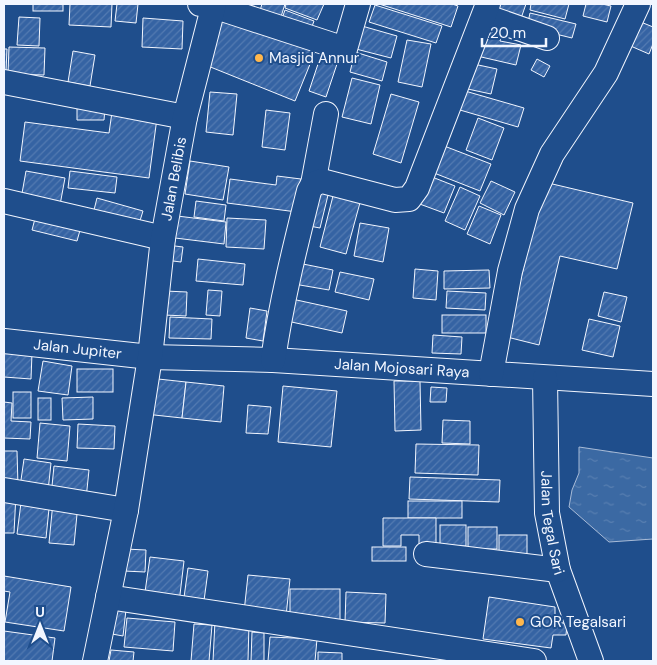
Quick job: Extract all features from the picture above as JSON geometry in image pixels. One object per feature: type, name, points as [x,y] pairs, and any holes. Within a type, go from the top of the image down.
[{"type":"street","points":[[209,4],[345,49],[358,4]]},
{"type":"street","name":"Jalan Belibis","points":[[95,661],[126,510],[150,357],[163,238],[185,117],[209,4]]},
{"type":"street","points":[[491,374],[510,271],[527,209],[552,154],[606,73],[638,4]]},
{"type":"street","points":[[313,184],[322,181],[395,200],[408,199],[417,188],[486,10],[548,38]]},
{"type":"street","points":[[4,82],[185,117]]},
{"type":"street","points":[[274,360],[293,254],[309,191],[313,184],[326,114]]},
{"type":"street","points":[[4,201],[163,238]]},
{"type":"street","name":"Jalan Jupiter","points":[[4,341],[150,357]]},
{"type":"street","name":"Jalan Mojosari Raya","points":[[150,357],[274,360],[653,384]]},
{"type":"street","name":"Jalan Tegal Sari","points":[[545,378],[547,513],[558,570],[591,661]]},
{"type":"street","points":[[4,490],[126,510]]},
{"type":"street","points":[[426,554],[558,570]]},
{"type":"street","points":[[108,597],[534,661]]},
{"type":"water","points":[[579,447],[653,458],[653,539],[609,542],[569,507],[572,490],[579,473]]},
{"type":"building","points":[[33,4],[63,4],[63,11],[33,11]]},
{"type":"building","points":[[70,4],[112,4],[111,27],[69,25]]},
{"type":"building","points":[[117,4],[138,4],[136,23],[115,21]]},
{"type":"building","points":[[262,4],[285,4],[279,23],[258,17]]},
{"type":"building","points":[[286,4],[324,4],[317,20],[285,8]]},
{"type":"building","points":[[379,4],[452,4],[458,6],[451,27]]},
{"type":"building","points":[[493,4],[526,4],[519,24],[490,14]]},
{"type":"building","points":[[531,4],[569,4],[565,19],[530,10]]},
{"type":"building","points":[[586,4],[611,6],[607,22],[583,16]]},
{"type":"building","points":[[375,5],[442,26],[436,43],[369,22]]},
{"type":"building","points":[[285,10],[314,21],[309,35],[280,24]]},
{"type":"building","points":[[530,13],[576,24],[572,38],[527,27]]},
{"type":"building","name":"Masjid Annur","points":[[223,15],[315,52],[295,101],[203,64]]},
{"type":"building","points":[[19,17],[40,18],[39,46],[17,45]]},
{"type":"building","points":[[143,18],[183,21],[182,49],[142,47]]},
{"type":"building","points":[[636,20],[653,27],[653,44],[649,54],[626,44]]},
{"type":"building","points":[[362,26],[397,36],[391,58],[356,49]]},
{"type":"building","points":[[483,29],[502,33],[500,41],[521,45],[516,65],[477,56]]},
{"type":"building","points":[[407,40],[431,44],[422,87],[398,82]]},
{"type":"building","points":[[9,47],[45,48],[44,75],[8,74]]},
{"type":"building","points":[[4,49],[7,49],[6,71],[4,71]]},
{"type":"building","points":[[73,51],[95,55],[90,86],[68,82]]},
{"type":"building","points":[[322,52],[339,58],[326,97],[309,91]]},
{"type":"building","points":[[355,52],[387,62],[382,81],[350,72]]},
{"type":"building","points":[[537,59],[550,66],[544,77],[531,70]]},
{"type":"building","points":[[469,63],[497,69],[491,94],[463,88]]},
{"type":"building","points":[[352,78],[380,85],[371,124],[342,117]]},
{"type":"building","points":[[465,91],[524,108],[518,127],[460,110]]},
{"type":"building","points":[[210,92],[237,94],[233,135],[206,132]]},
{"type":"building","points":[[391,94],[419,102],[401,163],[373,154]]},
{"type":"building","points":[[77,107],[105,107],[104,120],[77,120]]},
{"type":"building","points":[[266,110],[290,113],[285,150],[262,147]]},
{"type":"building","points":[[112,112],[157,118],[149,178],[20,161],[25,122],[109,133]]},
{"type":"building","points":[[478,118],[504,128],[492,160],[466,150]]},
{"type":"building","points":[[439,144],[491,164],[480,191],[429,171]]},
{"type":"building","points":[[190,161],[229,167],[223,200],[185,194]]},
{"type":"building","points":[[26,171],[65,178],[60,205],[21,199]]},
{"type":"building","points":[[70,171],[117,177],[115,193],[68,188]]},
{"type":"building","points":[[427,175],[455,186],[444,213],[417,203]]},
{"type":"building","points":[[277,176],[301,179],[297,212],[227,203],[230,179],[276,185]]},
{"type":"building","points":[[491,181],[515,192],[504,215],[480,203]]},
{"type":"building","points":[[544,182],[633,203],[617,269],[560,256],[539,345],[507,337]]},
{"type":"building","points":[[313,187],[329,191],[320,228],[304,225]]},
{"type":"building","points":[[460,187],[480,196],[465,230],[445,221]]},
{"type":"building","points":[[334,192],[361,199],[346,254],[320,247]]},
{"type":"building","points":[[97,198],[143,211],[138,227],[93,214]]},
{"type":"building","points":[[196,201],[226,205],[224,221],[194,217]]},
{"type":"building","points":[[479,206],[501,215],[490,244],[467,234]]},
{"type":"building","points":[[37,211],[82,223],[77,241],[32,230]]},
{"type":"building","points":[[169,215],[226,222],[224,244],[167,237]]},
{"type":"building","points":[[227,218],[266,220],[264,249],[226,247]]},
{"type":"building","points":[[360,223],[389,228],[383,262],[354,256]]},
{"type":"building","points":[[167,245],[183,247],[181,262],[165,260]]},
{"type":"building","points":[[198,259],[245,264],[243,285],[196,281]]},
{"type":"building","points":[[298,263],[333,270],[329,290],[294,284]]},
{"type":"building","points":[[415,269],[438,271],[436,300],[413,298]]},
{"type":"building","points":[[489,270],[490,288],[444,289],[444,271]]},
{"type":"building","points":[[340,272],[374,279],[369,300],[335,292]]},
{"type":"building","points":[[208,290],[222,291],[220,316],[206,315]]},
{"type":"building","points":[[165,291],[187,292],[186,316],[164,315]]},
{"type":"building","points":[[447,291],[486,293],[485,310],[446,308]]},
{"type":"building","points":[[604,292],[627,297],[621,322],[598,316]]},
{"type":"building","points":[[292,299],[347,311],[342,333],[287,321]]},
{"type":"building","points":[[250,308],[267,311],[263,341],[246,338]]},
{"type":"building","points":[[442,315],[486,315],[486,333],[442,333]]},
{"type":"building","points":[[170,317],[212,319],[211,339],[169,338]]},
{"type":"building","points":[[589,319],[620,326],[613,357],[582,350]]},
{"type":"building","points":[[433,335],[462,337],[461,354],[432,353]]},
{"type":"building","points":[[4,352],[32,353],[31,379],[4,377]]},
{"type":"building","points":[[43,361],[72,366],[68,395],[38,391]]},
{"type":"building","points":[[77,369],[113,369],[113,392],[77,392]]},
{"type":"building","points":[[149,378],[186,382],[182,418],[145,414]]},
{"type":"building","points":[[394,381],[420,381],[421,430],[395,431]]},
{"type":"building","points":[[186,382],[224,386],[221,422],[182,418]]},
{"type":"building","points":[[283,386],[337,391],[331,447],[278,442]]},
{"type":"building","points":[[431,387],[447,388],[446,402],[430,402]]},
{"type":"building","points":[[13,392],[31,392],[31,418],[13,418]]},
{"type":"building","points":[[93,397],[93,419],[63,420],[62,398]]},
{"type":"building","points":[[38,398],[51,398],[51,420],[38,420]]},
{"type":"building","points":[[4,402],[12,403],[11,421],[31,422],[30,439],[4,438]]},
{"type":"building","points":[[248,405],[271,407],[268,434],[246,433]]},
{"type":"building","points":[[443,420],[470,421],[470,444],[442,443]]},
{"type":"building","points":[[40,423],[70,426],[67,461],[37,458]]},
{"type":"building","points":[[78,424],[115,426],[114,449],[77,448]]},
{"type":"building","points":[[416,444],[479,445],[478,475],[415,473]]},
{"type":"building","points":[[4,451],[17,451],[18,486],[4,486]]},
{"type":"building","points":[[24,459],[51,463],[48,491],[20,487]]},
{"type":"building","points":[[54,466],[89,470],[86,499],[51,496]]},
{"type":"building","points":[[410,477],[500,480],[499,502],[409,499]]},
{"type":"building","points":[[4,494],[16,494],[14,533],[4,533]]},
{"type":"building","points":[[22,495],[50,499],[46,538],[17,534]]},
{"type":"building","points":[[408,501],[462,501],[462,518],[408,518]]},
{"type":"building","points":[[53,502],[78,504],[74,545],[49,543]]},
{"type":"building","points":[[383,518],[436,518],[436,548],[419,548],[419,535],[401,535],[401,546],[383,546]]},
{"type":"building","points":[[440,525],[466,525],[466,546],[440,546]]},
{"type":"building","points":[[468,527],[497,527],[497,549],[468,549]]},
{"type":"building","points":[[499,535],[527,535],[527,561],[499,561]]},
{"type":"building","points":[[372,547],[406,547],[406,561],[372,561]]},
{"type":"building","points":[[125,549],[146,550],[145,572],[124,571]]},
{"type":"building","points":[[150,557],[184,561],[179,603],[144,599]]},
{"type":"building","points":[[188,568],[208,571],[203,608],[183,605]]},
{"type":"building","points":[[248,575],[290,579],[286,616],[244,612]]},
{"type":"building","points":[[4,576],[71,587],[64,631],[5,622],[10,592],[4,591]]},
{"type":"building","points":[[290,589],[340,589],[340,622],[290,622]]},
{"type":"building","points":[[346,592],[386,594],[385,623],[345,622]]},
{"type":"building","points":[[489,597],[555,607],[555,621],[567,624],[566,635],[553,635],[551,648],[483,639]]},
{"type":"building","points":[[116,599],[127,601],[123,636],[112,634]]},
{"type":"building","points":[[127,618],[175,622],[173,651],[124,647]]},
{"type":"building","points":[[215,621],[249,623],[248,661],[213,661]]},
{"type":"building","points":[[194,624],[212,625],[209,661],[191,661]]},
{"type":"building","points":[[4,631],[55,638],[52,661],[4,661]]},
{"type":"building","points":[[252,632],[264,633],[264,661],[251,661]]},
{"type":"building","points":[[270,637],[317,639],[315,661],[268,661]]},
{"type":"building","points":[[111,650],[134,652],[133,661],[109,661]]},
{"type":"building","points":[[318,652],[342,653],[342,661],[318,661]]},
{"type":"place","name":"Masjid Annur","points":[[259,58]]},
{"type":"place","name":"GOR Tegalsari","points":[[520,622]]}]
